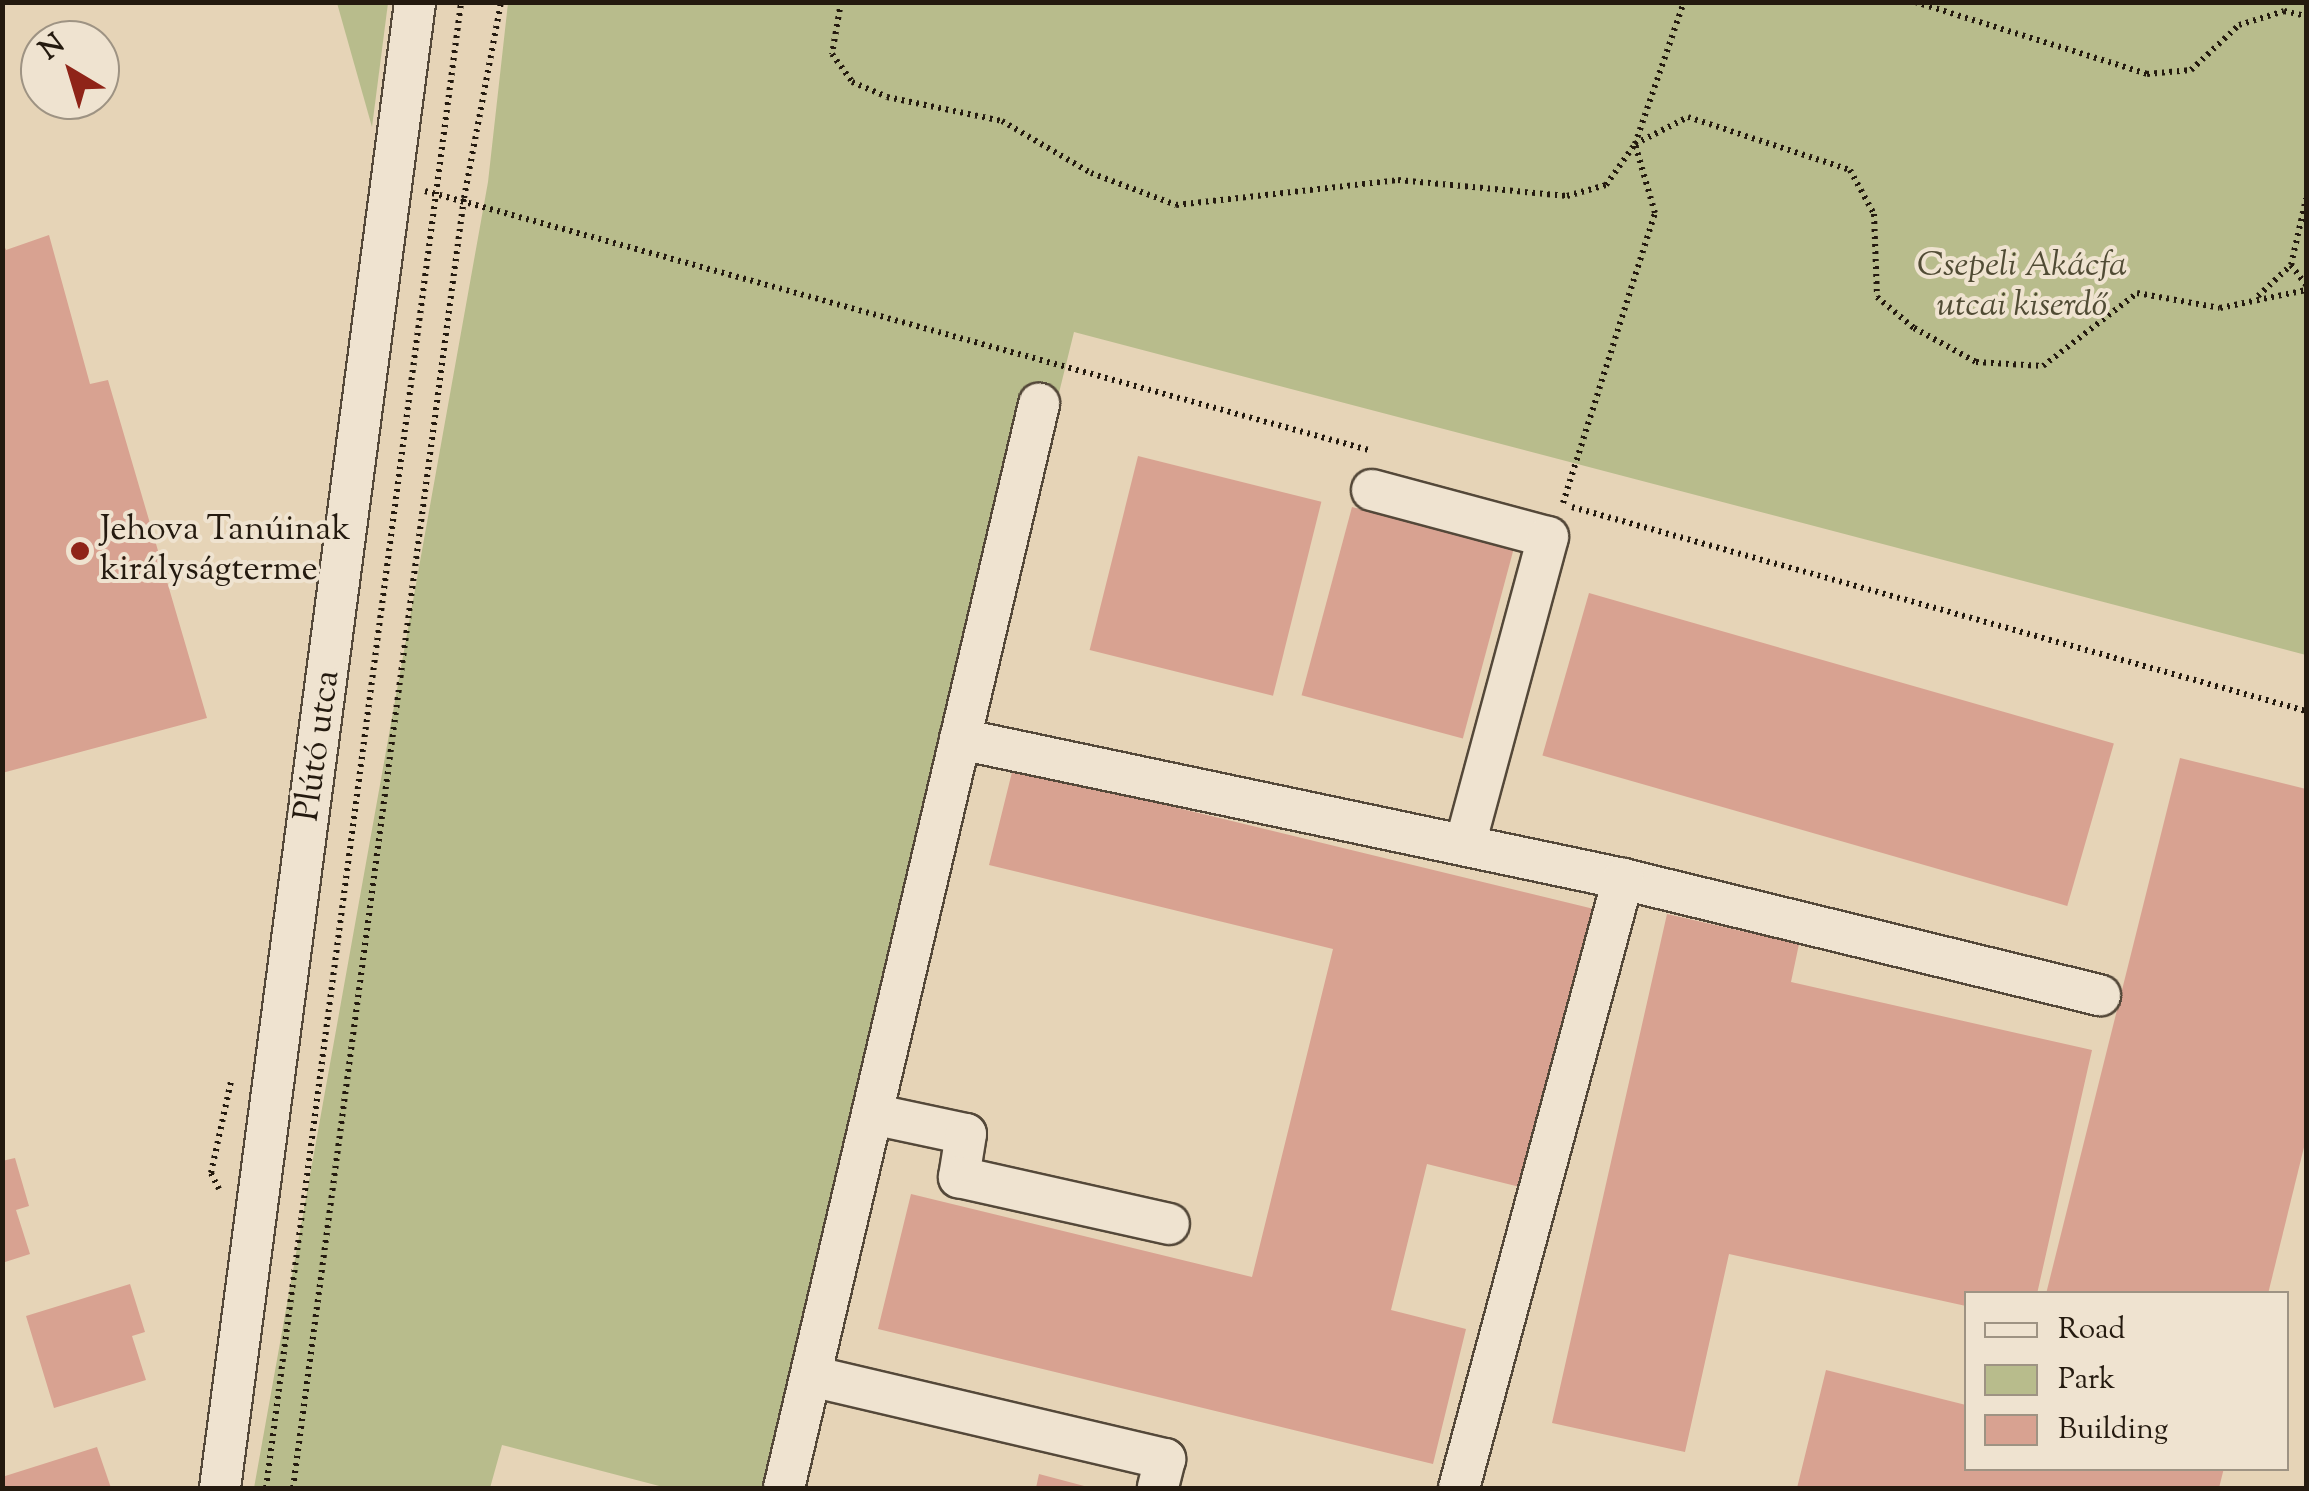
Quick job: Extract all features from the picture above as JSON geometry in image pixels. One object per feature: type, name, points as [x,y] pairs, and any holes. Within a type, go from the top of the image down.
[{"type":"street","name":"Plútó utca","points":[[220,1488],[394,186],[415,2]]},
{"type":"street","points":[[784,1488],[1040,404]]},
{"type":"street","points":[[1382,473],[1548,537],[1464,844]]},
{"type":"street","points":[[960,739],[1623,879],[2100,995]]},
{"type":"street","points":[[1459,1488],[1623,879]]},
{"type":"street","points":[[872,1114],[966,1134],[959,1177],[1169,1224]]},
{"type":"street","points":[[811,1376],[1165,1459],[1158,1488]]},
{"type":"path","points":[[266,1488],[461,2]]},
{"type":"path","points":[[293,1488],[464,198],[501,2]]},
{"type":"path","points":[[841,2],[832,54],[852,82],[887,97],[1002,121],[1091,174],[1176,205],[1398,180],[1566,196],[1606,186],[1635,144],[1684,2]]},
{"type":"path","points":[[1916,2],[2147,74],[2192,70],[2239,25],[2284,10],[2306,16]]},
{"type":"path","points":[[1635,144],[1688,117],[1850,170],[1874,214],[1877,297],[1914,328],[1976,362],[2043,366],[2137,293],[2220,308],[2306,288],[2291,265]]},
{"type":"path","points":[[1562,504],[1655,213],[1635,144]]},
{"type":"path","points":[[394,186],[464,198],[1382,473]]},
{"type":"path","points":[[2257,297],[2291,265],[2306,199]]},
{"type":"path","points":[[1543,499],[2306,711]]},
{"type":"green space","points":[[337,3],[388,3],[372,127]]},
{"type":"green space","name":"Csepeli Akácfa utcai kiserdő","points":[[508,3],[2306,3],[2306,655],[1074,332],[789,1488],[667,1488],[502,1445],[490,1488],[254,1488],[488,182]]},
{"type":"building","name":"Jehova Tanúinak királyságterme","points":[[49,235],[90,384],[108,380],[207,718],[2,773],[2,241],[6,250]]},
{"type":"building","points":[[1138,456],[1321,502],[1273,696],[1090,650]]},
{"type":"building","points":[[1352,507],[1513,550],[1463,739],[1302,695]]},
{"type":"building","points":[[1589,593],[2114,743],[2067,906],[1542,755]]},
{"type":"building","points":[[2180,758],[2306,789],[2306,1139],[2269,1291],[2047,1291]]},
{"type":"building","points":[[1013,768],[1594,909],[1524,1188],[1427,1164],[1391,1310],[1466,1329],[1433,1464],[878,1329],[911,1194],[1252,1277],[1333,949],[989,865]]},
{"type":"building","points":[[1667,914],[1799,944],[1791,982],[2092,1050],[2038,1291],[1964,1291],[1964,1306],[1729,1254],[1685,1452],[1552,1423]]},
{"type":"building","points":[[15,1158],[29,1206],[16,1210],[30,1254],[2,1263],[2,1161]]},
{"type":"building","points":[[130,1284],[145,1332],[132,1336],[146,1380],[54,1408],[26,1316]]},
{"type":"building","points":[[1826,1370],[1964,1404],[1964,1471],[2223,1471],[2219,1488],[1797,1488]]},
{"type":"building","points":[[97,1447],[111,1488],[2,1488],[2,1477]]},
{"type":"building","points":[[1039,1474],[1088,1487],[1088,1488],[1036,1488]]},
{"type":"place","name":"Jehova Tanúinak királyságterme","points":[[80,551]]}]
